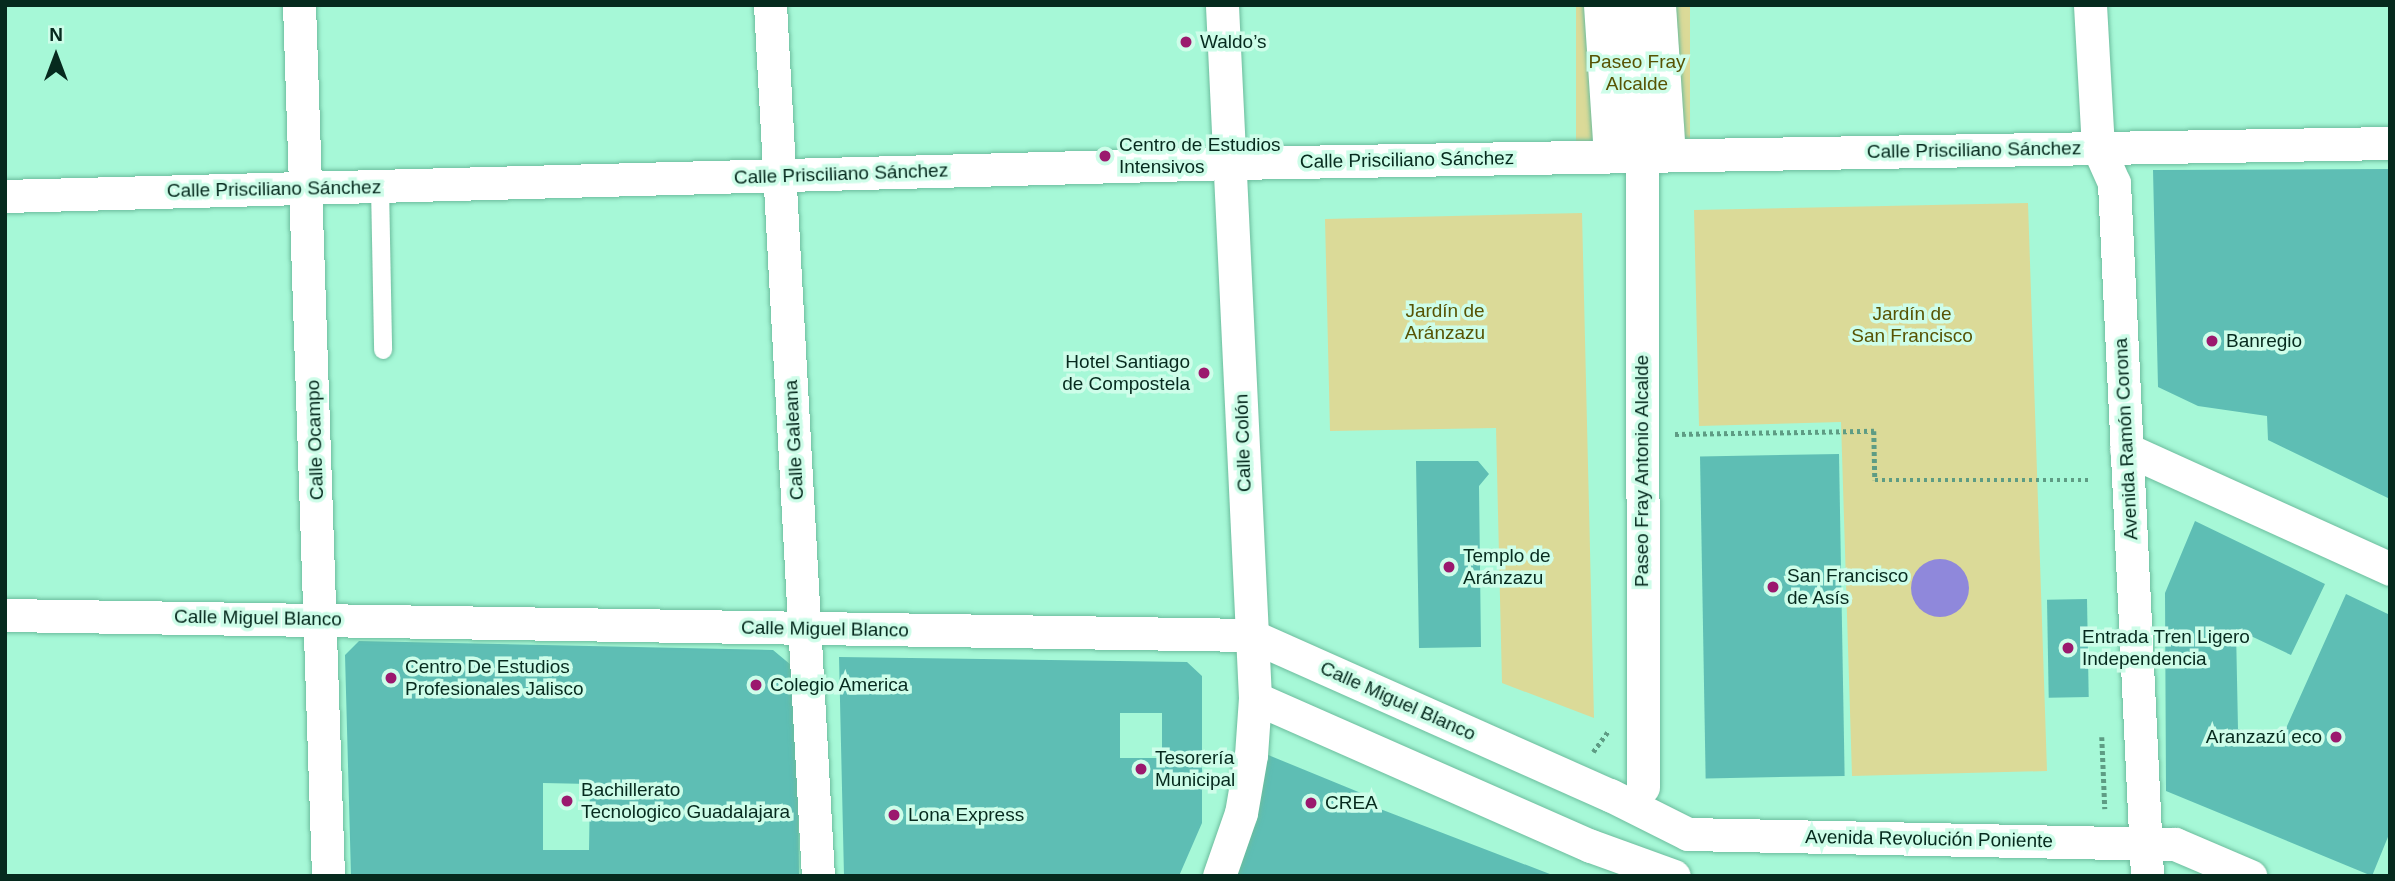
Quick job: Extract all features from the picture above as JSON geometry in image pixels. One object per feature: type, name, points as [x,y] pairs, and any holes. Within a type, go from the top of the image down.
[{"type":"street","name":"Calle Ocampo","points":[[299,5],[308,189],[328,876]]},
{"type":"street","name":"Calle Galeana","points":[[770,5],[818,876]]},
{"type":"street","name":"Calle Colón","points":[[1219,876],[1241,813],[1255,698],[1250,635],[1233,163],[1222,5]]},
{"type":"street","points":[[1600,5],[1640,156]]},
{"type":"street","points":[[1630,5],[1640,156]]},
{"type":"street","points":[[1640,156],[1659,5]]},
{"type":"street","name":"Avenida Ramón Corona","points":[[2090,5],[2098,147],[2114,183],[2147,876]]},
{"type":"street","name":"Calle Prisciliano Sánchez","points":[[5,196],[1233,163],[2390,143]]},
{"type":"street","name":"Paseo Fray Antonio Alcalde","points":[[1640,156],[1643,787]]},
{"type":"street","points":[[2126,449],[2390,569]]},
{"type":"street","name":"Calle Miguel Blanco","points":[[5,615],[1250,635],[1610,795]]},
{"type":"street","points":[[1255,698],[1608,864],[1660,873],[1655,818]]},
{"type":"street","points":[[1608,864],[1610,795]]},
{"type":"street","name":"Avenida Revolución Poniente","points":[[1610,795],[1688,834],[2175,844],[2250,876]]},
{"type":"lane","points":[[380,187],[383,350]]},
{"type":"path","points":[[1642,434],[1874,432],[1875,480],[2092,478],[2093,492]]},
{"type":"path","points":[[2102,726],[2106,842]]},
{"type":"green space","name":"Paseo Fray Alcalde","points":[[1576,5],[1690,5],[1690,145],[1576,145]]},
{"type":"green space","name":"Jardín de San Francisco","points":[[2028,203],[2047,771],[1852,776],[1841,422],[1699,426],[1694,210]]},
{"type":"green space","name":"Jardín de Aránzazu","points":[[1582,213],[1594,718],[1502,683],[1496,428],[1330,431],[1325,219]]},
{"type":"shaded area","points":[[1934,559],[1946,559],[1961,567],[1969,582],[1969,594],[1961,609],[1946,617],[1934,617],[1919,609],[1911,594],[1911,582],[1919,567]]},
{"type":"building","points":[[2390,169],[2390,499],[2268,440],[2267,416],[2198,406],[2158,387],[2153,170]]},
{"type":"building","name":"San Francisco de Asís","points":[[1839,454],[1845,776],[1706,778],[1700,456]]},
{"type":"building","name":"Templo de Aránzazu","points":[[1416,461],[1478,461],[1489,474],[1479,486],[1481,647],[1419,648]]},
{"type":"building","points":[[2195,521],[2325,584],[2291,655],[2236,629],[2238,729],[2279,744],[2346,594],[2390,615],[2390,832],[2372,876],[2166,791],[2165,593]]},
{"type":"building","name":"Entrada Tren Ligero Independencia","points":[[2087,599],[2089,697],[2049,698],[2047,600]]},
{"type":"building","points":[[359,641],[773,650],[797,670],[799,876],[351,876],[345,655]],"holes":[[[543,783],[590,784],[589,850],[543,850]]]},
{"type":"building","points":[[839,657],[1187,662],[1202,676],[1202,823],[1179,876],[844,876]],"holes":[[[1120,713],[1162,713],[1162,758],[1120,758]]]},
{"type":"building","points":[[1256,750],[1378,800],[1375,807],[1555,876],[1231,876],[1257,821],[1244,817]]},
{"type":"place","name":"Waldo’s","points":[[1186,42]]},
{"type":"place","name":"Centro de Estudios Intensivos","points":[[1105,156]]},
{"type":"place","name":"Banregio","points":[[2212,341]]},
{"type":"place","name":"Hotel Santiago de Compostela","points":[[1204,373]]},
{"type":"place","name":"Templo de Aránzazu","points":[[1449,567]]},
{"type":"place","name":"San Francisco de Asís","points":[[1773,587]]},
{"type":"place","name":"Entrada Tren Ligero Independencia","points":[[2068,648]]},
{"type":"place","name":"Centro De Estudios Profesionales Jalisco","points":[[391,678]]},
{"type":"place","name":"Colegio America","points":[[756,685]]},
{"type":"place","name":"Aranzazú eco","points":[[2336,737]]},
{"type":"place","name":"Tesorería Municipal","points":[[1141,769]]},
{"type":"place","name":"Bachillerato Tecnologico Guadalajara","points":[[567,801]]},
{"type":"place","name":"CREA","points":[[1311,803]]},
{"type":"place","name":"Lona Express","points":[[894,815]]}]
